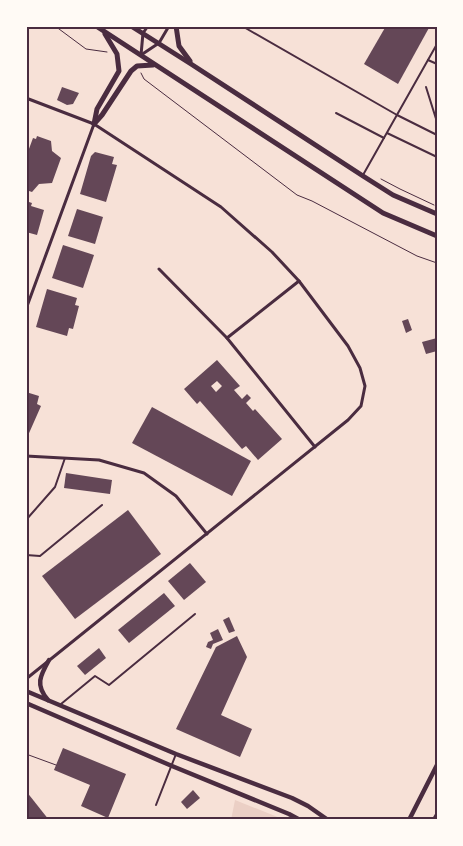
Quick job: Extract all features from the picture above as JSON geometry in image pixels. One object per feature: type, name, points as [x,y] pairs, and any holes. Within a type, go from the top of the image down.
[{"type":"main road","points":[[96,26],[383,213],[437,236]]},
{"type":"main road","points":[[131,26],[363,176],[394,195],[437,214]]},
{"type":"main road","points":[[176,26],[179,46],[191,64]]},
{"type":"main road","points":[[94,124],[97,109],[118,71],[116,54],[104,31]]},
{"type":"main road","points":[[94,124],[131,71],[142,64],[156,65]]},
{"type":"street","points":[[141,56],[143,33],[148,26]]},
{"type":"street","points":[[141,56],[159,44],[169,26]]},
{"type":"street","points":[[26,98],[94,124],[221,207],[272,252],[299,281],[348,346],[360,368],[365,386],[361,406],[348,420],[26,678]]},
{"type":"street","points":[[26,309],[94,124]]},
{"type":"street","points":[[159,269],[227,338],[315,447]]},
{"type":"street","points":[[227,338],[299,281]]},
{"type":"street","points":[[26,456],[99,460],[144,473],[176,496],[207,534]]},
{"type":"street","points":[[49,660],[43,670],[40,684],[42,694],[49,701]]},
{"type":"street","points":[[26,691],[176,754],[292,798],[308,806],[328,820]]},
{"type":"street","points":[[26,703],[300,820]]},
{"type":"street","points":[[409,820],[437,765]]},
{"type":"street","points":[[434,820],[437,815]]},
{"type":"lane","points":[[242,26],[397,115],[437,135]]},
{"type":"lane","points":[[363,176],[437,44]]},
{"type":"lane","points":[[428,60],[437,64]]},
{"type":"lane","points":[[426,87],[437,122]]},
{"type":"lane","points":[[336,113],[384,138]]},
{"type":"lane","points":[[387,133],[437,158]]},
{"type":"lane","points":[[26,520],[55,487],[65,458]]},
{"type":"lane","points":[[26,555],[40,556],[102,505]]},
{"type":"lane","points":[[60,706],[95,676],[109,685],[195,614]]},
{"type":"lane","points":[[156,805],[176,754]]},
{"type":"path","points":[[55,26],[86,49],[116,54]]},
{"type":"path","points":[[137,66],[144,79],[297,195],[417,256],[437,263]]},
{"type":"path","points":[[26,754],[56,765]]},
{"type":"shaded area","points":[[235,800],[285,820],[231,820]]},
{"type":"building","points":[[386,26],[430,26],[398,84],[364,64]]},
{"type":"building","points":[[62,87],[79,93],[73,104],[67,105],[57,100]]},
{"type":"building","points":[[37,136],[51,141],[52,151],[61,158],[52,183],[39,184],[32,192],[26,190],[26,157],[33,138],[36,139]]},
{"type":"building","points":[[95,152],[114,157],[112,164],[117,165],[106,202],[80,194],[91,156]]},
{"type":"building","points":[[26,201],[32,203],[31,206],[44,210],[37,235],[26,232]]},
{"type":"building","points":[[77,209],[103,217],[95,244],[68,236]]},
{"type":"building","points":[[63,245],[94,255],[83,288],[52,278]]},
{"type":"building","points":[[47,289],[77,298],[75,305],[79,306],[73,329],[69,328],[67,336],[36,327]]},
{"type":"building","points":[[408,319],[412,330],[406,333],[402,321]]},
{"type":"building","points":[[437,338],[437,351],[426,354],[422,342]]},
{"type":"building","points":[[217,360],[240,386],[234,390],[242,399],[247,394],[251,398],[246,403],[253,411],[255,409],[282,439],[258,460],[246,446],[242,449],[200,401],[197,404],[184,389]],"holes":[[[217,381],[222,386],[216,392],[211,386]]]},
{"type":"building","points":[[26,392],[39,396],[37,404],[41,406],[26,440]]},
{"type":"building","points":[[152,407],[251,461],[232,496],[132,443]]},
{"type":"building","points":[[66,473],[112,480],[110,494],[64,488]]},
{"type":"building","points":[[128,510],[161,554],[75,619],[42,576]]},
{"type":"building","points":[[190,563],[206,582],[184,600],[168,581]]},
{"type":"building","points":[[164,593],[175,606],[129,643],[118,630]]},
{"type":"building","points":[[229,617],[235,631],[229,633],[223,620]]},
{"type":"building","points":[[218,629],[223,640],[213,644],[211,649],[206,647],[208,642],[213,640],[210,633]]},
{"type":"building","points":[[237,636],[247,657],[221,715],[252,729],[240,757],[176,729],[216,647]]},
{"type":"building","points":[[99,648],[106,658],[85,675],[77,666]]},
{"type":"building","points":[[63,748],[126,774],[108,818],[81,806],[90,785],[54,770]]},
{"type":"building","points":[[193,790],[200,798],[187,809],[181,802]]},
{"type":"building","points":[[26,791],[49,820],[26,820]]}]
